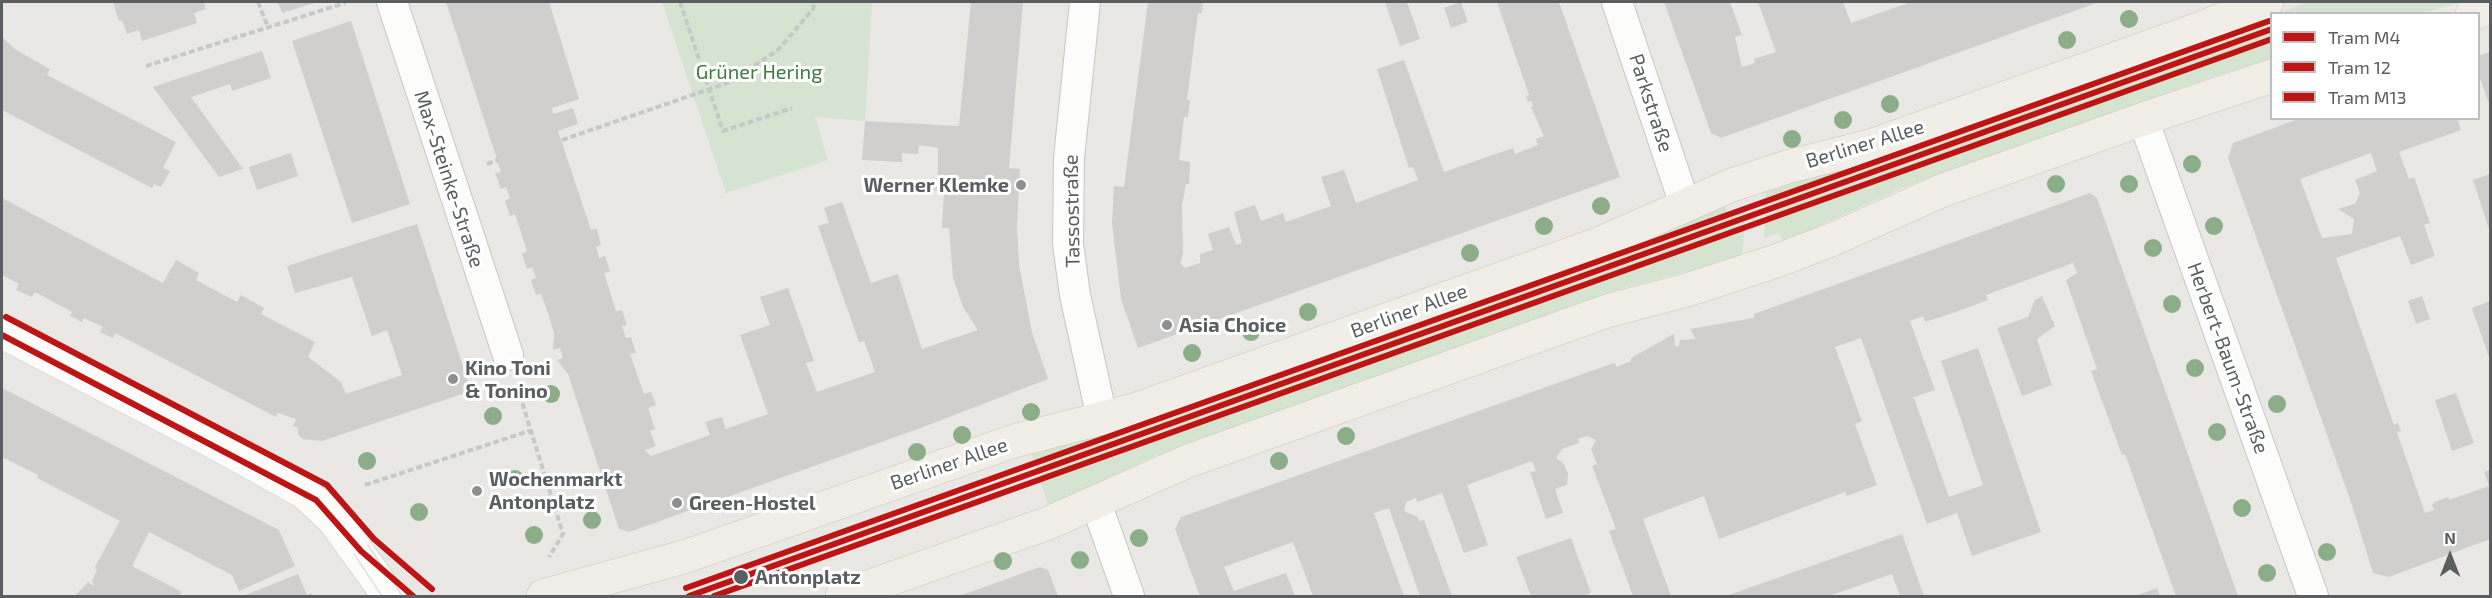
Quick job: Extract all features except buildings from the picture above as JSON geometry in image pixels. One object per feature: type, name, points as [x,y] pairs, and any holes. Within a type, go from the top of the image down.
[{"type":"main road","name":"Berliner Allee","points":[[543,597],[687,556],[1014,441],[1134,410],[1587,248],[1684,205],[1787,167],[1870,146],[2183,35],[2267,2]]},
{"type":"main road","points":[[842,597],[1096,503],[1188,461],[1607,311],[1687,290],[1776,261],[1832,240],[1912,202],[2143,118],[2270,76]]},
{"type":"street","name":"Max-Steinke-Straße","points":[[392,2],[508,356]]},
{"type":"street","name":"Tassostraße","points":[[1086,2],[1069,158],[1068,244],[1075,295],[1102,418]]},
{"type":"street","name":"Parkstraße","points":[[1617,2],[1684,205]]},
{"type":"street","name":"Herbert-Baum-Straße","points":[[2143,118],[2313,597]]},
{"type":"street","points":[[2,332],[214,442],[304,492],[333,518],[389,597]]},
{"type":"street","points":[[1096,503],[1130,597]]},
{"type":"path","points":[[258,2],[268,27]]},
{"type":"path","points":[[680,2],[723,131],[792,108]]},
{"type":"path","points":[[562,140],[730,82],[778,50],[813,9],[814,2]]},
{"type":"path","points":[[146,66],[345,3]]},
{"type":"path","points":[[487,164],[498,160]]},
{"type":"path","points":[[508,356],[563,534],[548,559]]},
{"type":"path","points":[[365,485],[529,430]]},
{"type":"green space","name":"Grüner Hering","points":[[662,2],[872,2],[865,121],[815,117],[828,160],[726,193]]},
{"type":"green space","points":[[2306,2],[2462,2],[2427,12],[2283,12]]},
{"type":"green space","points":[[2270,16],[2270,59],[2218,75],[1902,188],[1784,242],[1779,233],[1764,238],[1766,188]]},
{"type":"green space","points":[[1724,205],[1728,214],[1746,208],[1742,257],[1613,291],[1155,456],[1049,506],[1030,451]]},
{"type":"tram line","name":"M13","points":[[686,588],[2269,21]]},
{"type":"tram line","name":"M4","points":[[689,596],[2270,30]]},
{"type":"tram line","name":"12","points":[[714,596],[2270,40]]},
{"type":"tram line","name":"M13","points":[[6,317],[327,485],[374,539],[432,589]]},
{"type":"tram line","name":"12","points":[[2,335],[316,500],[361,551],[413,596]]},
{"type":"tram line","points":[[368,545],[402,596]]},
{"type":"tram line","points":[[354,554],[382,596]]},
{"type":"place","name":"Werner Klemke","points":[[1021,185]]},
{"type":"place","name":"Asia Choice","points":[[1167,325]]},
{"type":"place","name":"Kino Toni & Tonino","points":[[453,379]]},
{"type":"place","name":"Wochenmarkt Antonplatz","points":[[477,491]]},
{"type":"place","name":"Green-Hostel","points":[[677,503]]},
{"type":"place","name":"Antonplatz","points":[[741,577]]}]
